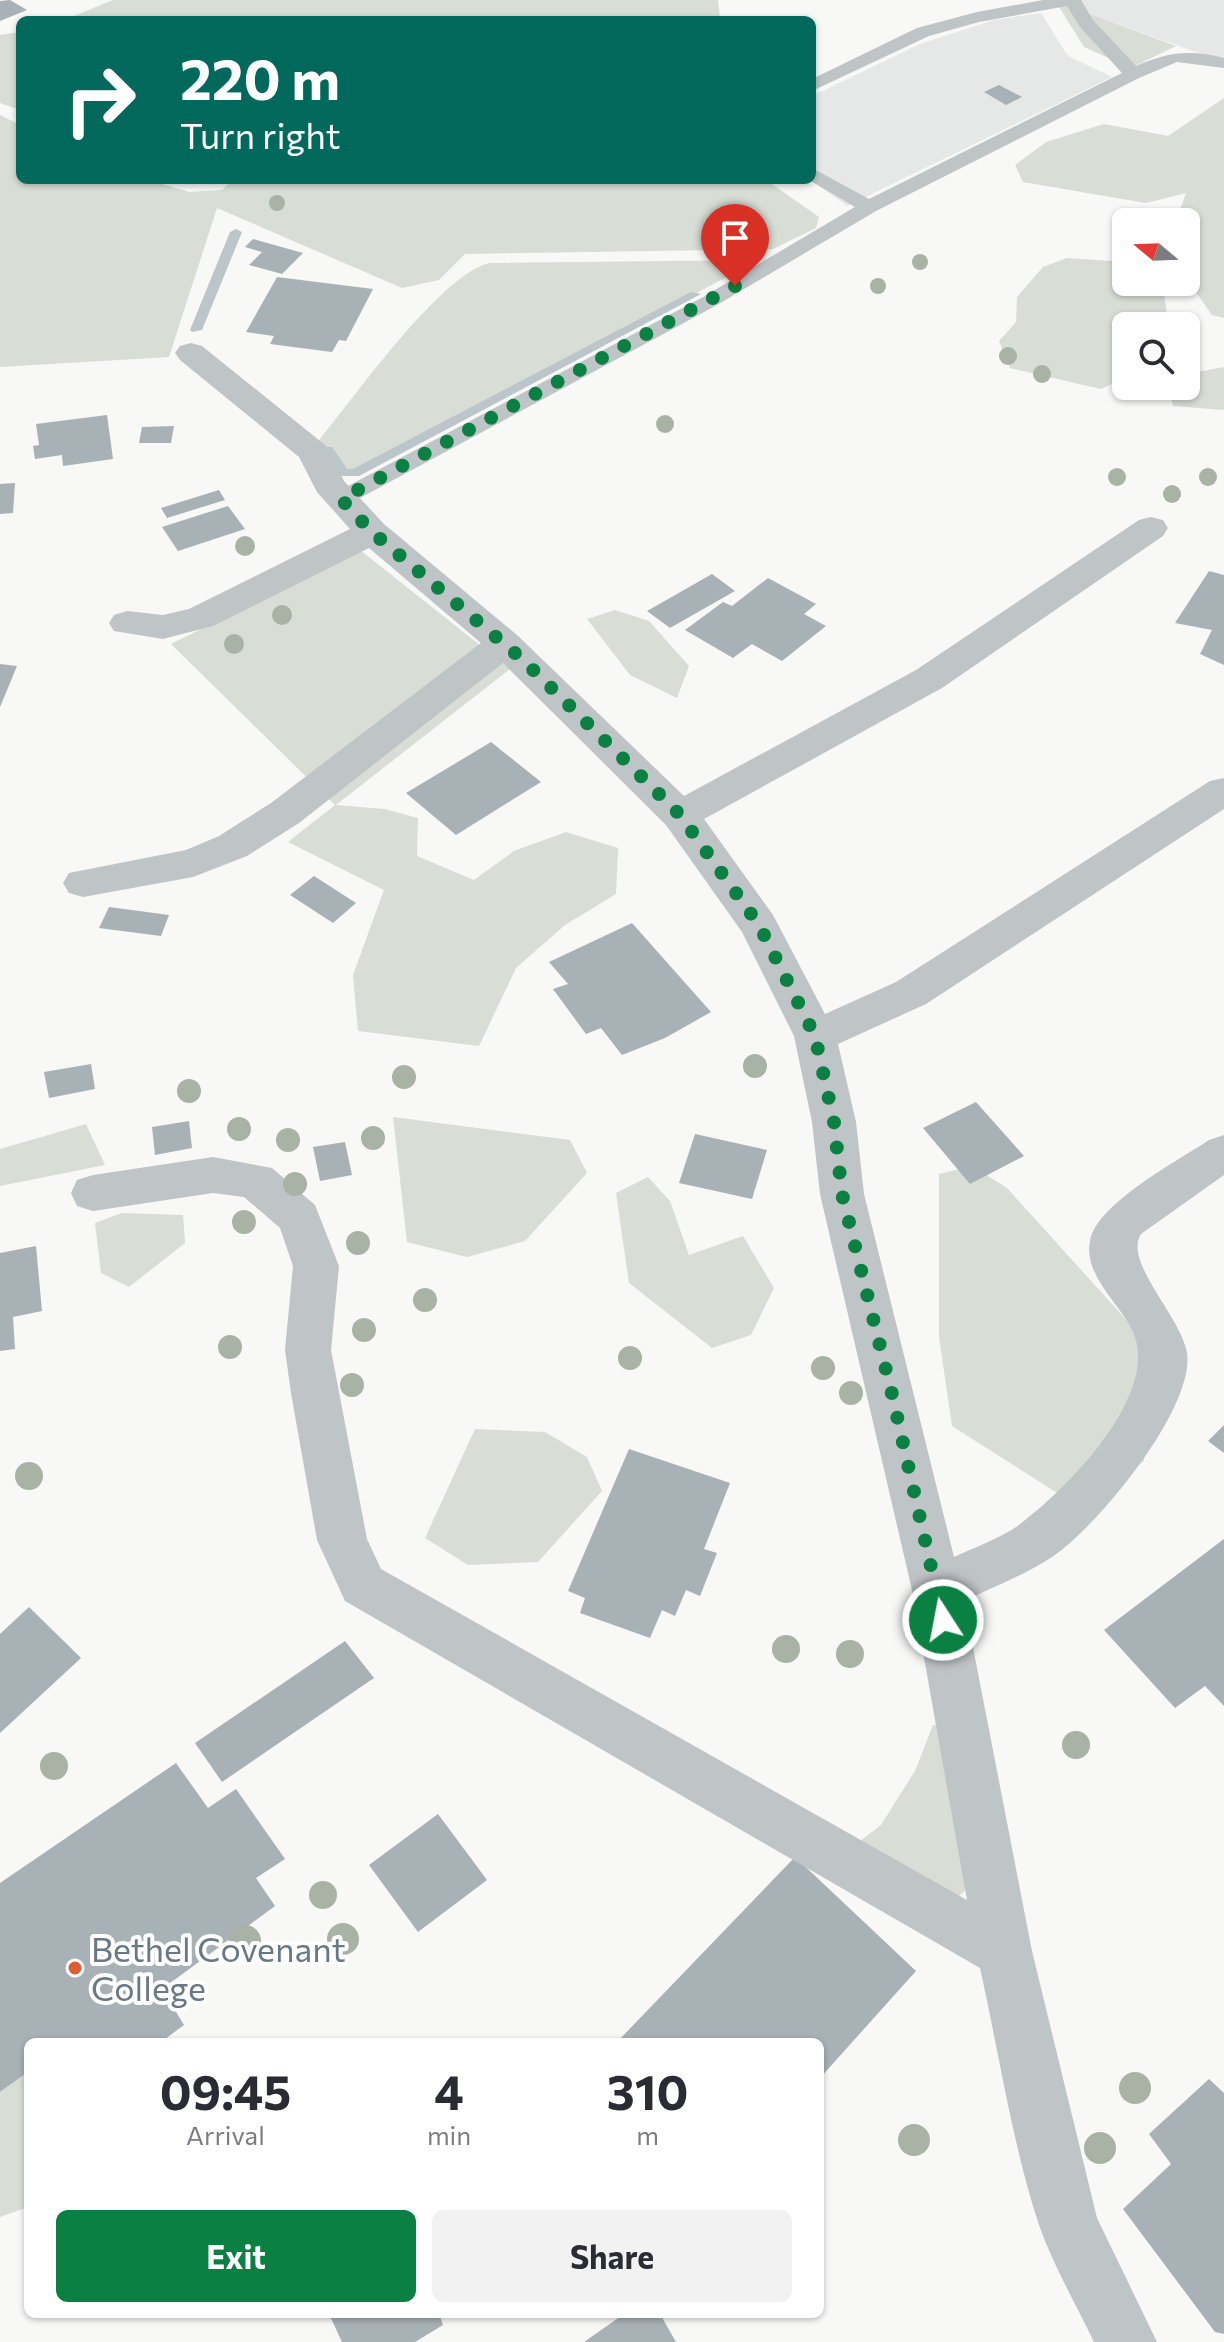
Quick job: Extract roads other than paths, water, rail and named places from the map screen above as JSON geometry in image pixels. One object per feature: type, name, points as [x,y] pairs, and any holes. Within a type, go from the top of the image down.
[{"type":"street","points":[[191,353],[313,452],[329,485],[372,532],[504,643],[680,815],[759,925],[815,1036],[834,1122],[842,1194],[937,1590],[1004,1951],[1069,2225],[1126,2342]]},
{"type":"street","points":[[680,815],[929,679],[1151,528]]},
{"type":"street","points":[[127,623],[163,627],[200,618],[372,532]]},
{"type":"street","points":[[83,883],[193,863],[233,846],[285,813],[504,643]]},
{"type":"street","points":[[815,1036],[911,993],[1224,791]]},
{"type":"street","points":[[937,1590],[1036,1541],[1117,1462],[1158,1392],[1164,1355],[1154,1324],[1115,1266],[1112,1241],[1125,1221],[1224,1152]]},
{"type":"street","points":[[93,1193],[213,1175],[256,1181],[299,1218],[316,1266],[308,1350],[315,1393],[342,1540],[363,1585],[1004,1951]]},
{"type":"lane","points":[[816,84],[923,32],[977,17],[1072,0],[1086,23],[1133,74]]},
{"type":"lane","points":[[341,499],[710,301],[869,207],[1133,74],[1174,56],[1187,54],[1224,63]]},
{"type":"lane","points":[[816,176],[869,207]]},
{"type":"waterway","points":[[196,330],[236,232]]},
{"type":"waterway","points":[[328,450],[343,473],[355,473],[695,294]]},
{"type":"place","name":"Bethel Covenant College","points":[[75,1968]]}]
